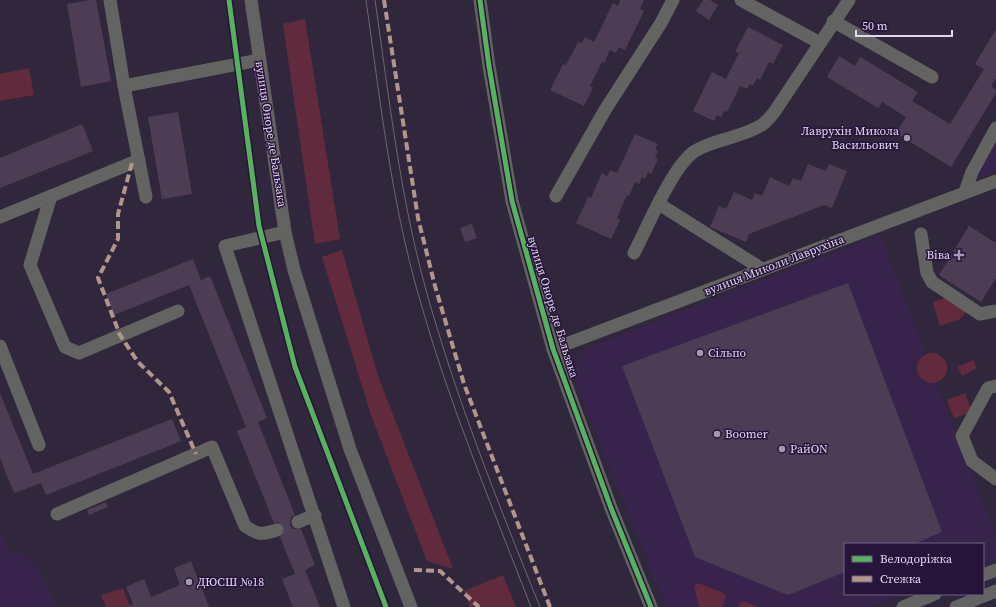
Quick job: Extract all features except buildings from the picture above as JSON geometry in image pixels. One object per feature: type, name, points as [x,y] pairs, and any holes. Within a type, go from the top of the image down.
[{"type":"street","points":[[110,0],[124,86],[146,197]]},
{"type":"street","name":"вулиця Оноре де Бальзака","points":[[251,0],[286,232],[294,270],[350,449],[411,607]]},
{"type":"street","name":"вулиця Оноре де Бальзака","points":[[480,0],[489,66],[512,202],[553,349],[611,508],[651,607]]},
{"type":"street","points":[[556,196],[605,110],[661,23],[673,0]]},
{"type":"street","points":[[741,0],[820,43]]},
{"type":"street","points":[[634,253],[679,167],[695,151],[751,131],[762,125],[775,111],[833,21],[849,0]]},
{"type":"street","points":[[833,21],[932,77]]},
{"type":"street","points":[[124,86],[259,60]]},
{"type":"street","points":[[965,192],[972,172],[996,128]]},
{"type":"street","points":[[0,217],[139,160]]},
{"type":"street","name":"вулиця Миколи Лаврухіна","points":[[553,349],[996,181]]},
{"type":"street","points":[[51,196],[30,265],[65,347],[79,353],[178,311]]},
{"type":"street","points":[[659,204],[762,270]]},
{"type":"street","points":[[286,232],[225,246],[315,514],[344,607]]},
{"type":"street","points":[[921,234],[927,273],[932,282],[980,314],[996,311]]},
{"type":"street","points":[[0,346],[39,445]]},
{"type":"street","points":[[996,386],[988,388],[962,436],[972,461],[996,479]]},
{"type":"street","points":[[57,514],[212,447],[245,526],[254,532],[263,534],[277,530]]},
{"type":"street","points":[[298,522],[315,514]]},
{"type":"street","points":[[984,575],[996,570]]},
{"type":"street","points":[[956,607],[996,591]]},
{"type":"street","points":[[903,607],[933,595]]},
{"type":"shaded area","points":[[305,19],[340,239],[315,244],[283,24]]},
{"type":"shaded area","points":[[29,68],[34,95],[0,101],[0,74]]},
{"type":"shaded area","points":[[996,140],[996,171],[974,179]]},
{"type":"shaded area","name":"РайON","points":[[880,235],[996,538],[996,560],[984,565],[984,543],[844,543],[844,595],[903,595],[872,607],[666,607],[576,384],[574,374],[580,356],[587,349]]},
{"type":"shaded area","points":[[342,250],[378,376],[453,569],[427,561],[371,415],[322,257]]},
{"type":"shaded area","points":[[952,296],[966,312],[960,319],[940,326],[933,302]]},
{"type":"shaded area","points":[[932,353],[943,357],[947,368],[943,379],[932,383],[921,379],[917,368],[921,357]]},
{"type":"shaded area","points":[[973,360],[977,368],[962,376],[958,367]]},
{"type":"shaded area","points":[[965,393],[972,412],[954,418],[947,400]]},
{"type":"shaded area","points":[[0,530],[10,554],[18,553],[27,556],[36,567],[57,607],[0,607]]},
{"type":"shaded area","points":[[503,575],[516,607],[470,607],[464,591]]},
{"type":"shaded area","points":[[698,583],[724,593],[726,597],[722,607],[699,607],[694,586]]},
{"type":"shaded area","points":[[123,588],[130,607],[106,607],[101,595]]},
{"type":"shaded area","points":[[744,601],[758,607],[738,607],[740,603]]},
{"type":"tunnel","points":[[277,530],[298,522]]},
{"type":"tram line","points":[[366,0],[387,149],[401,224],[419,297],[457,415],[531,607]]},
{"type":"tram line","points":[[375,0],[390,110],[402,183],[426,290],[464,410],[493,489],[540,607]]},
{"type":"marked path","points":[[384,0],[418,218],[435,286],[464,384],[550,607]]},
{"type":"marked path","points":[[132,163],[118,214],[118,239],[98,278],[120,335],[138,362],[169,392],[196,454]]},
{"type":"marked path","points":[[414,570],[440,571],[479,607]]},
{"type":"cycle path","points":[[229,0],[259,226],[295,367],[386,607]]},
{"type":"cycle path","points":[[480,0],[489,66],[512,201],[553,349],[611,508],[651,607]]},
{"type":"place","name":"Лаврухін Микола Васильович","points":[[907,138]]},
{"type":"place","name":"Віва","points":[[959,255]]},
{"type":"place","name":"Сільпо","points":[[700,353]]},
{"type":"place","name":"Boomer","points":[[717,434]]},
{"type":"place","name":"РайON","points":[[782,449]]},
{"type":"place","name":"ДЮСШ №18","points":[[189,582]]}]
